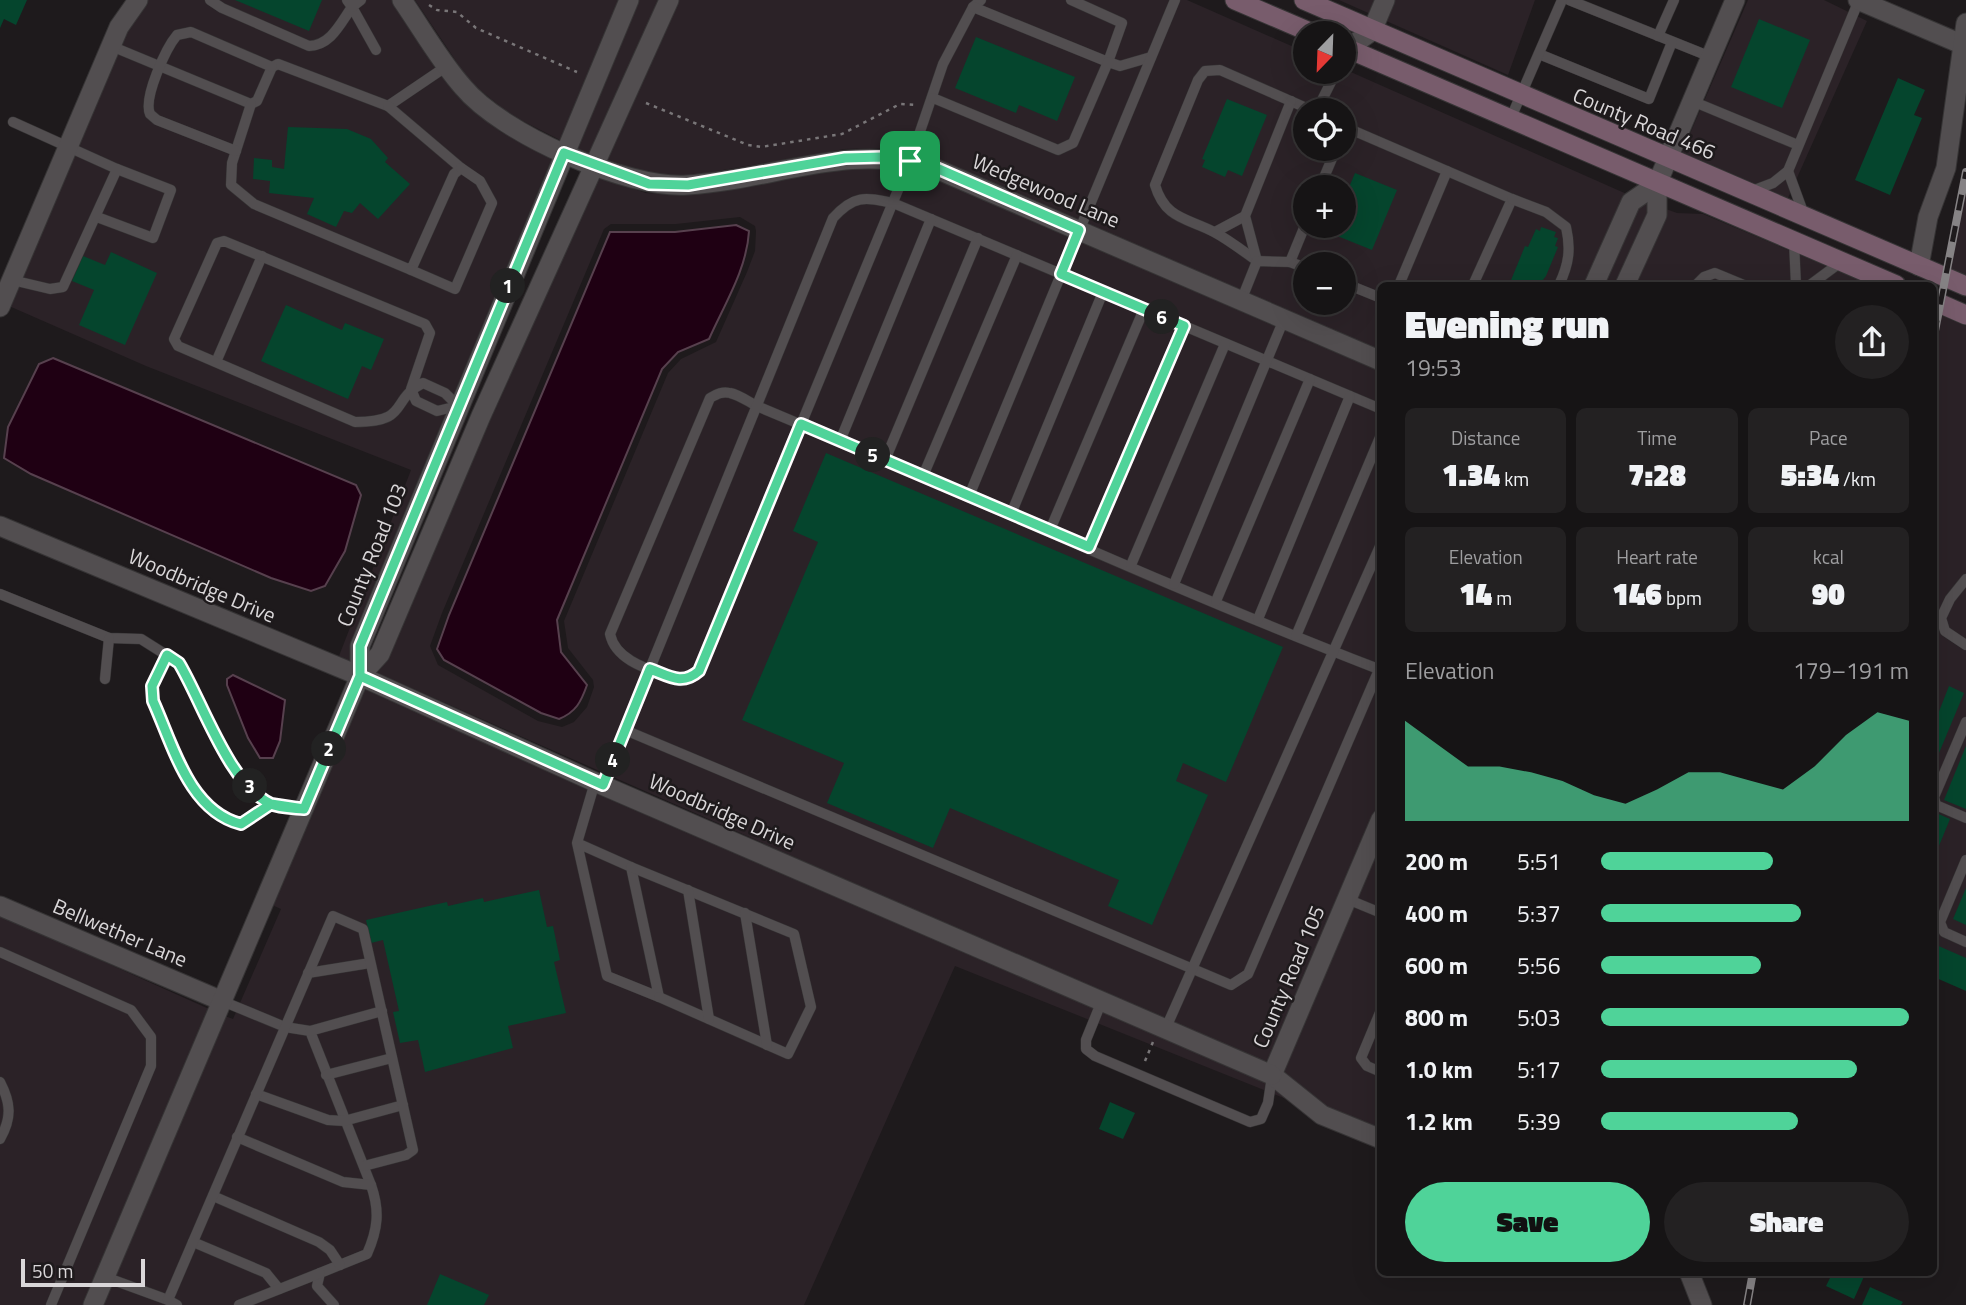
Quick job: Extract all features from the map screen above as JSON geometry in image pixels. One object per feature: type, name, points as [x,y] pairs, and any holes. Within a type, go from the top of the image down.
[{"type":"main road","points":[[1236,0],[1293,25]]},
{"type":"main road","name":"County Road 466","points":[[1304,0],[1966,286]]},
{"type":"main road","points":[[1356,55],[1889,282]]},
{"type":"main road","points":[[1937,302],[1966,315]]},
{"type":"street","points":[[120,27],[123,0]]},
{"type":"street","points":[[0,307],[111,46],[138,0]]},
{"type":"street","points":[[402,0],[464,89],[505,123],[564,153]]},
{"type":"street","name":"County Road 103","points":[[360,676],[360,646],[629,0]]},
{"type":"street","points":[[93,1305],[360,676],[380,654],[481,416],[669,0]]},
{"type":"street","points":[[1356,42],[1372,31],[1385,0]]},
{"type":"street","points":[[1626,282],[1657,215],[1657,184],[1735,0]]},
{"type":"street","points":[[1858,0],[1964,46]]},
{"type":"street","points":[[1919,266],[1928,217],[1946,168],[1966,23]]},
{"type":"street","name":"Wedgewood Lane","points":[[564,153],[649,184],[688,185],[845,158],[883,157],[934,167],[1377,359]]},
{"type":"street","points":[[1595,282],[1631,202],[1657,184]]},
{"type":"street","points":[[458,406],[481,416]]},
{"type":"street","name":"Woodbridge Drive","points":[[0,526],[360,676],[1101,1003],[1272,1075]]},
{"type":"street","name":"County Road 105","points":[[1377,828],[1272,1075],[1322,1115],[1377,1137]]},
{"type":"street","name":"Bellwether Lane","points":[[0,906],[222,1001]]},
{"type":"street","points":[[1691,1276],[1702,1305]]},
{"type":"lane","points":[[210,0],[309,46],[321,46],[329,39],[349,4],[361,0]]},
{"type":"lane","points":[[933,98],[1058,150],[1073,143],[1122,23],[1072,0]]},
{"type":"lane","points":[[969,496],[1175,0]]},
{"type":"lane","points":[[1510,120],[1562,0]]},
{"type":"lane","points":[[1569,0],[1592,4],[1658,36],[1711,57]]},
{"type":"lane","points":[[1658,36],[1674,0]]},
{"type":"lane","points":[[1746,192],[1773,183],[1788,171],[1858,0]]},
{"type":"lane","points":[[1151,57],[1120,66],[977,3],[943,64],[910,161],[893,203],[801,424],[699,671],[690,679],[680,681],[620,654],[613,646],[610,634],[710,398],[719,393],[730,393],[757,406],[801,424],[1174,584],[1216,601],[1296,636],[1377,667]]},
{"type":"lane","points":[[349,4],[376,50]]},
{"type":"lane","points":[[236,151],[157,120],[150,114],[148,99],[161,67],[173,41],[183,32],[191,32],[272,67]]},
{"type":"lane","points":[[1539,54],[1649,99],[1672,42]]},
{"type":"lane","points":[[111,46],[251,104]]},
{"type":"lane","points":[[278,64],[388,106],[480,181],[492,203],[455,289],[254,204],[231,185],[230,176],[236,151],[251,104],[257,100],[272,67],[278,64]]},
{"type":"lane","points":[[388,106],[447,66]]},
{"type":"lane","points":[[1241,301],[1257,261],[1245,216],[1291,101],[1220,70],[1205,71],[1198,80],[1155,186],[1160,202],[1177,216],[1216,232],[1257,261],[1293,263]]},
{"type":"lane","points":[[1692,101],[1798,145]]},
{"type":"lane","points":[[13,122],[117,169],[172,190],[153,238],[97,217]]},
{"type":"lane","points":[[1356,132],[1546,212],[1566,227],[1570,244],[1568,265],[1560,282]]},
{"type":"lane","points":[[411,270],[454,174],[461,168]]},
{"type":"lane","points":[[12,280],[50,289],[63,288],[117,169]]},
{"type":"lane","points":[[1400,282],[1447,171]]},
{"type":"lane","points":[[1788,171],[1799,206],[1807,218]]},
{"type":"lane","points":[[577,843],[794,934],[811,1007],[788,1054],[607,976],[577,843],[599,783],[625,730],[834,218],[848,202],[870,198],[893,203],[1377,407]]},
{"type":"lane","points":[[1474,282],[1512,199]]},
{"type":"lane","points":[[1216,232],[1245,216]]},
{"type":"lane","points":[[840,441],[931,219]]},
{"type":"lane","points":[[1290,262],[1300,238]]},
{"type":"lane","points":[[885,460],[978,239]]},
{"type":"lane","points":[[224,241],[425,324],[430,333],[411,389],[397,412],[378,422],[355,422],[216,362],[178,346],[174,339],[217,243],[224,241]]},
{"type":"lane","points":[[1794,242],[1796,282]]},
{"type":"lane","points":[[923,477],[1017,255]]},
{"type":"lane","points":[[216,362],[262,257]]},
{"type":"lane","points":[[1814,282],[1841,262]]},
{"type":"lane","points":[[1699,282],[1714,273],[1736,282]]},
{"type":"lane","points":[[1356,288],[1377,296]]},
{"type":"lane","points":[[1011,514],[1103,292]]},
{"type":"lane","points":[[1049,530],[1144,309]]},
{"type":"lane","points":[[1174,584],[1284,319]]},
{"type":"lane","points":[[1089,547],[1184,326]]},
{"type":"lane","points":[[1131,565],[1225,344]]},
{"type":"lane","points":[[1216,601],[1310,379]]},
{"type":"lane","points":[[411,389],[422,383],[445,393],[458,406]]},
{"type":"lane","points":[[411,389],[416,401],[437,411],[458,406]]},
{"type":"lane","points":[[1258,619],[1350,396]]},
{"type":"lane","points":[[1296,636],[1377,444]]},
{"type":"lane","points":[[1165,1030],[1334,652],[1375,568]]},
{"type":"lane","points":[[1966,579],[1950,599],[1941,618],[1945,631],[1966,645]]},
{"type":"lane","points":[[0,594],[108,638],[141,639],[179,663],[219,746],[241,778],[271,804],[304,809]]},
{"type":"lane","points":[[105,679],[108,638]]},
{"type":"lane","points":[[167,655],[152,686],[153,701],[198,798],[226,820],[241,824],[271,804]]},
{"type":"lane","points":[[625,730],[1231,985],[1248,974],[1377,675]]},
{"type":"lane","points":[[1937,790],[1966,722]]},
{"type":"lane","points":[[1937,804],[1966,818]]},
{"type":"lane","points":[[1966,860],[1940,922],[1944,932],[1966,942]]},
{"type":"lane","points":[[631,867],[659,997]]},
{"type":"lane","points":[[688,890],[709,1019]]},
{"type":"lane","points":[[1347,899],[1377,911]]},
{"type":"lane","points":[[745,913],[767,1045]]},
{"type":"lane","points":[[104,1277],[173,1303],[212,1196],[333,916],[363,929],[413,1150],[406,1155],[364,1166]]},
{"type":"lane","points":[[0,952],[131,1010],[151,1037],[151,1066],[51,1305]]},
{"type":"lane","points":[[308,973],[370,962]]},
{"type":"lane","points":[[222,1001],[285,1027],[310,1031],[382,1011]]},
{"type":"lane","points":[[1101,1003],[1086,1040],[1086,1049],[1142,1076],[1257,1122],[1268,1103],[1272,1075]]},
{"type":"lane","points":[[1377,1022],[1361,1058],[1367,1066],[1377,1070]]},
{"type":"lane","points":[[239,1305],[367,1254],[377,1231],[377,1204],[371,1185],[310,1031]]},
{"type":"lane","points":[[326,1075],[392,1058]]},
{"type":"lane","points":[[0,1082],[9,1101],[8,1124],[0,1139]]},
{"type":"lane","points":[[256,1094],[316,1118],[344,1121],[403,1105]]},
{"type":"lane","points":[[237,1138],[342,1182],[371,1185]]},
{"type":"lane","points":[[212,1196],[319,1242],[330,1250],[340,1265]]},
{"type":"lane","points":[[193,1242],[266,1273],[279,1289]]},
{"type":"lane","points":[[320,1273],[317,1286],[334,1305]]},
{"type":"lane","points":[[260,1296],[269,1305]]},
{"type":"path","points":[[420,0],[437,10],[457,12],[476,27],[577,72]]},
{"type":"path","points":[[646,103],[748,145],[761,147],[842,134],[900,104],[915,105],[933,98]]},
{"type":"path","points":[[1143,1066],[1155,1037],[1165,1030]]},
{"type":"shaded area","points":[[147,0],[392,0],[458,97],[501,132],[552,158],[352,643],[351,662],[339,656],[411,470],[146,366],[9,306],[124,37]]},
{"type":"shaded area","points":[[415,0],[619,0],[560,140],[511,115],[470,82]]},
{"type":"shaded area","points":[[638,0],[659,0],[590,154],[575,148]]},
{"type":"shaded area","points":[[678,0],[1187,0],[1293,47],[1293,84],[1356,84],[1356,74],[1638,199],[1677,213],[1703,214],[1864,282],[1377,282],[1377,349],[1298,315],[1356,315],[1356,252],[1293,252],[1293,313],[920,152],[884,148],[845,149],[688,176],[651,174],[606,159]]},
{"type":"shaded area","points":[[1339,0],[1535,0],[1508,75]]},
{"type":"shaded area","points":[[1748,0],[1824,0],[1867,21],[1788,198],[1682,152]]},
{"type":"shaded area","points":[[882,167],[931,177],[1377,370],[1377,1135],[955,966],[804,1305],[102,1305],[225,1016],[233,1019],[281,909],[272,905],[364,688],[599,794],[1275,1087],[1105,994],[375,672],[599,177],[646,193],[686,195],[844,168]],"holes":[[[740,217],[755,226],[755,251],[716,342],[681,359],[668,373],[564,621],[568,648],[593,680],[594,687],[587,707],[574,722],[562,727],[538,721],[438,665],[430,646],[442,613],[604,229],[611,224],[676,224]]]},
{"type":"shaded area","points":[[1966,180],[1966,276],[1948,268]]},
{"type":"shaded area","points":[[736,225],[749,231],[744,259],[734,286],[709,339],[678,352],[662,369],[557,620],[561,652],[587,685],[585,691],[577,706],[559,719],[541,713],[444,660],[437,649],[449,615],[610,232],[675,232]]},
{"type":"shaded area","points":[[1937,313],[1966,326],[1966,984],[1937,971]]},
{"type":"shaded area","points":[[53,358],[356,485],[361,495],[345,551],[325,586],[311,591],[271,578],[31,474],[4,458],[8,427],[39,364]]},
{"type":"shaded area","points":[[233,675],[285,700],[280,741],[273,758],[260,758],[248,738],[227,685],[227,679]]},
{"type":"shaded area","points":[[0,915],[209,1009],[83,1305],[0,1305]]},
{"type":"building","points":[[0,0],[27,0],[16,25],[4,19],[0,28]]},
{"type":"building","points":[[235,0],[322,0],[309,31]]},
{"type":"building","points":[[1759,19],[1810,40],[1782,108],[1731,87]]},
{"type":"building","points":[[976,37],[1075,77],[1057,121],[1019,105],[1016,113],[955,88]]},
{"type":"building","points":[[1898,78],[1925,90],[1914,115],[1922,118],[1890,195],[1855,180]]},
{"type":"building","points":[[1227,99],[1267,115],[1242,176],[1228,170],[1225,177],[1202,167],[1205,160],[1202,159]]},
{"type":"building","points":[[288,127],[347,129],[371,139],[388,158],[385,162],[410,184],[378,219],[360,203],[352,213],[344,211],[336,227],[307,214],[314,198],[269,193],[270,181],[253,179],[254,158],[272,160],[272,167],[284,169]]},
{"type":"building","points":[[1355,173],[1397,190],[1372,250],[1342,238],[1356,238]]},
{"type":"building","points":[[1541,227],[1556,232],[1554,237],[1558,238],[1555,246],[1558,247],[1546,276],[1541,282],[1510,282],[1525,246],[1528,247],[1536,229],[1540,231]]},
{"type":"building","points":[[111,252],[157,273],[125,345],[79,325],[94,290],[72,281],[83,256],[105,265]]},
{"type":"building","points":[[286,305],[342,330],[345,323],[384,339],[371,370],[362,366],[348,399],[261,361]]},
{"type":"building","points":[[826,453],[1283,647],[1226,782],[1183,763],[1176,781],[1208,795],[1152,925],[1108,906],[1119,880],[950,808],[933,848],[827,803],[844,763],[742,720],[818,542],[793,531]]},
{"type":"building","points":[[1949,686],[1964,693],[1937,758],[1937,716]]},
{"type":"building","points":[[1966,746],[1966,809],[1944,800]]},
{"type":"building","points":[[1937,813],[1950,819],[1937,851]]},
{"type":"building","points":[[1966,888],[1966,925],[1953,919]]},
{"type":"building","points":[[539,890],[547,927],[553,926],[560,960],[554,962],[566,1013],[508,1026],[513,1048],[425,1072],[418,1040],[400,1043],[393,1012],[399,1011],[383,940],[371,943],[366,920],[447,902],[448,906],[483,898],[484,902]]},
{"type":"building","points":[[1937,945],[1966,958],[1966,991],[1937,978]]},
{"type":"building","points":[[1110,1102],[1135,1113],[1123,1139],[1099,1129]]},
{"type":"building","points":[[440,1274],[489,1295],[484,1305],[427,1305]]},
{"type":"building","points":[[1831,1276],[1864,1276],[1854,1299],[1826,1286]]},
{"type":"building","points":[[1870,1287],[1903,1302],[1901,1305],[1862,1305]]},
{"type":"railway","points":[[1937,321],[1966,172]]},
{"type":"railway","points":[[1747,1305],[1752,1276]]},
{"type":"route","points":[[910,161],[883,157],[845,158],[688,185],[649,184],[564,153],[360,646],[360,676],[304,809],[271,804],[241,824],[226,820],[198,798],[153,701],[152,686],[167,655],[179,663],[194,688],[219,746],[241,778],[271,804],[304,809],[332,743],[360,676],[603,785],[650,669],[680,681],[690,679],[699,671],[801,424],[1089,547],[1184,326],[1061,274],[1079,230],[934,167],[910,161]]}]
